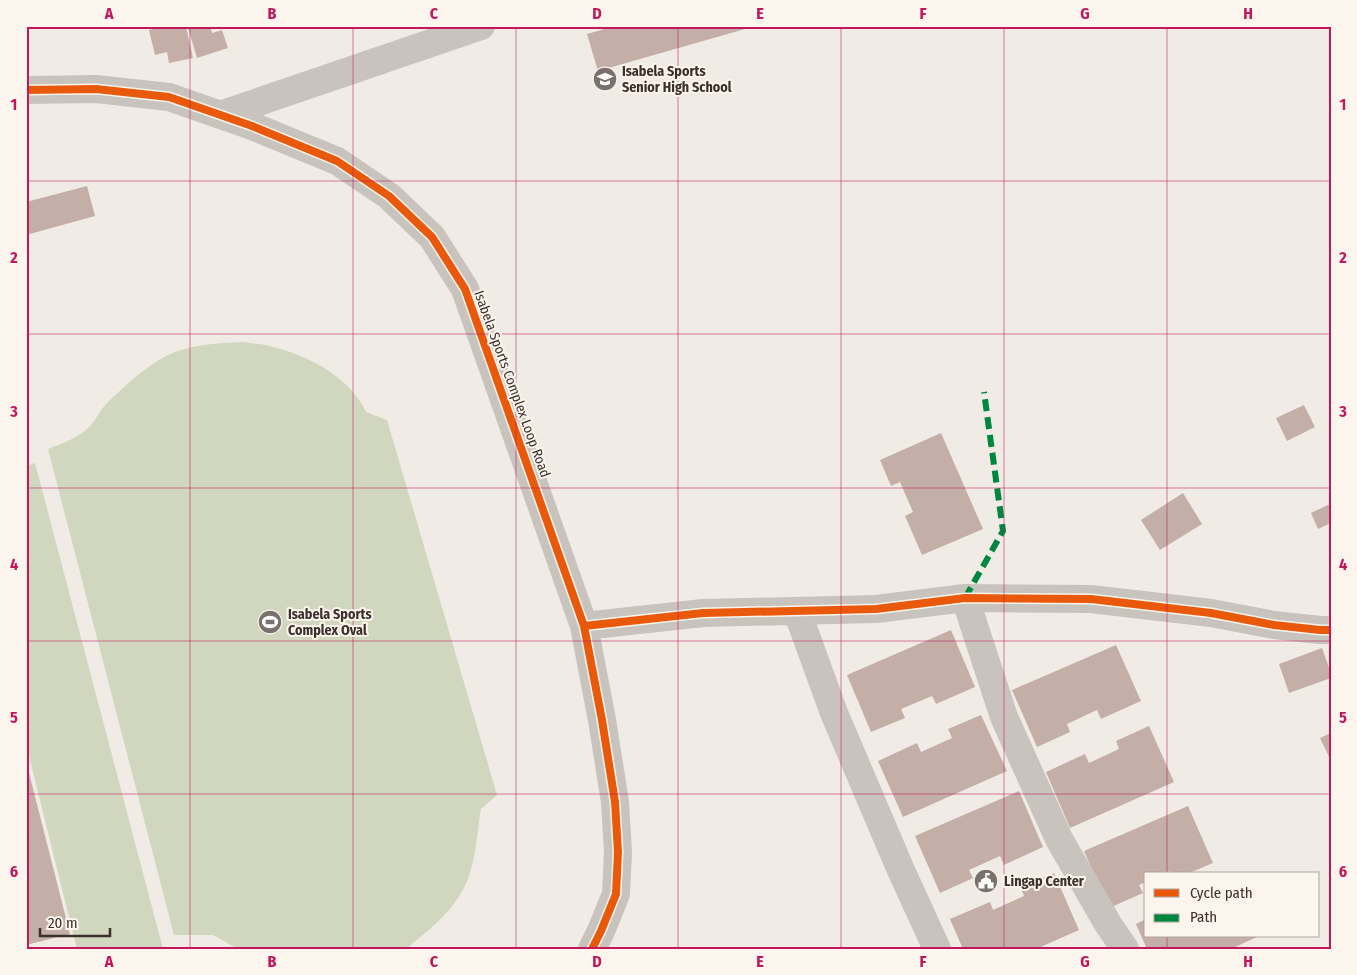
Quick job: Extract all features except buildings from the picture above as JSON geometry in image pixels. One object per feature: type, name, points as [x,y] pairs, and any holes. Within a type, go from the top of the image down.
[{"type":"street","points":[[220,115],[481,26]]},
{"type":"street","name":"Isabela Sports Complex Loop Road","points":[[26,90],[96,89],[169,97],[252,126],[337,162],[389,196],[432,237],[465,289],[584,626],[615,802],[618,852],[616,894],[592,949]]},
{"type":"street","points":[[584,626],[702,614],[876,609],[965,598],[1091,599],[1210,613],[1274,625],[1331,630]]},
{"type":"street","points":[[965,598],[1004,717],[1059,839],[1108,924],[1125,949]]},
{"type":"street","points":[[797,611],[834,713],[900,868],[937,949]]},
{"type":"green space","name":"Isabela Sports Complex Oval","points":[[243,342],[270,346],[314,362],[339,378],[350,388],[366,412],[387,420],[497,795],[481,809],[472,866],[464,888],[441,919],[406,949],[238,949],[213,935],[174,935],[48,449],[71,439],[87,429],[107,403],[140,373],[159,360],[178,351],[194,347],[218,343]]},
{"type":"green space","points":[[35,463],[163,949],[77,949],[26,744],[26,466]]},
{"type":"marked path","points":[[965,598],[1003,531],[984,392]]},
{"type":"cycle path","points":[[26,90],[96,89],[169,97],[252,126],[337,161],[389,196],[432,237],[465,289],[584,626],[615,802],[618,852],[616,894],[592,949]]},
{"type":"cycle path","points":[[584,626],[703,613],[876,609],[965,598],[1091,599],[1211,613],[1274,625],[1331,630]]},
{"type":"place","name":"Isabela Sports Senior High School","points":[[605,79]]},
{"type":"place","name":"Isabela Sports Complex Oval","points":[[270,622]]},
{"type":"place","name":"Lingap Center","points":[[986,881]]}]
